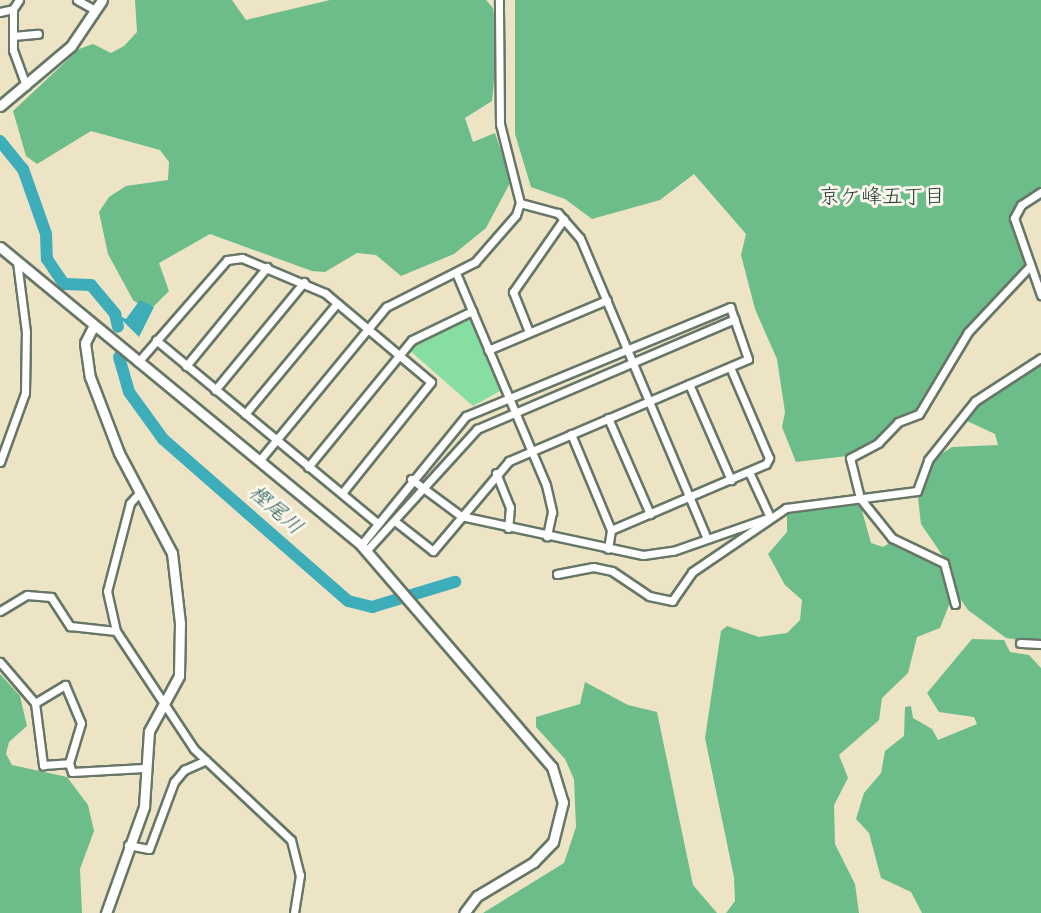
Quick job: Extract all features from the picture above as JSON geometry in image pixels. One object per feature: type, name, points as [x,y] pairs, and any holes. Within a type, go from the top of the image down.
[{"type":"street","points":[[19,0],[13,9],[13,36],[26,86]]},
{"type":"street","points":[[77,0],[95,10]]},
{"type":"street","points":[[0,106],[71,46],[102,0]]},
{"type":"street","points":[[259,461],[368,328],[394,300],[456,273],[494,245],[520,203],[500,124],[499,0]]},
{"type":"street","points":[[0,12],[13,9]]},
{"type":"street","points":[[13,36],[38,34]]},
{"type":"street","points":[[1041,192],[1027,201],[1014,218],[1041,295]]},
{"type":"street","points":[[1027,201],[1041,199]]},
{"type":"street","points":[[520,203],[543,205],[564,219],[580,238],[707,538]]},
{"type":"street","points":[[529,332],[512,293],[564,219]]},
{"type":"street","points":[[0,247],[364,548],[440,633],[552,767],[563,802],[553,842],[543,854],[477,896],[464,913]]},
{"type":"street","points":[[138,362],[223,262],[242,258],[303,282],[337,303],[400,353],[431,384],[342,494]]},
{"type":"street","points":[[0,462],[25,393],[26,332],[17,262]]},
{"type":"street","points":[[955,604],[944,563],[892,538],[860,498],[850,458],[919,414],[968,332],[1030,266]]},
{"type":"street","points":[[186,366],[267,267]]},
{"type":"street","points":[[456,273],[531,450],[551,504],[547,536]]},
{"type":"street","points":[[215,390],[303,282]]},
{"type":"street","points":[[488,350],[607,300]]},
{"type":"street","points":[[245,414],[337,303]]},
{"type":"street","points":[[364,548],[376,522],[460,421],[508,397],[725,305],[735,319],[750,356],[730,367],[531,450],[496,473],[433,551],[396,522]]},
{"type":"street","points":[[308,467],[400,353],[420,333],[472,311]]},
{"type":"street","points":[[364,548],[396,522],[470,435],[514,412],[735,319]]},
{"type":"street","points":[[94,325],[85,343],[90,377],[140,492],[177,567],[179,676],[162,702],[149,731],[144,768],[144,807],[128,845],[106,913]]},
{"type":"street","points":[[156,340],[376,522]]},
{"type":"street","points":[[557,574],[593,567],[612,571],[649,596],[672,602],[692,572],[770,517],[795,504],[917,491],[928,460],[975,401],[1041,358]]},
{"type":"street","points":[[611,530],[749,472],[769,458],[730,367]]},
{"type":"street","points":[[689,384],[731,480]]},
{"type":"street","points":[[608,418],[650,514]]},
{"type":"street","points":[[571,434],[611,530],[608,549]]},
{"type":"street","points":[[749,472],[770,517]]},
{"type":"street","points":[[496,473],[510,507],[508,528]]},
{"type":"street","points":[[411,479],[461,516],[608,549],[658,555],[770,517]]},
{"type":"street","points":[[140,492],[130,503],[107,591],[116,631],[162,702],[206,760],[291,840],[300,875],[294,913]]},
{"type":"street","points":[[1,609],[27,595],[51,597],[70,626],[116,631]]},
{"type":"street","points":[[1020,643],[1041,644]]},
{"type":"street","points":[[0,662],[35,704],[43,765],[69,763]]},
{"type":"street","points":[[35,704],[65,685],[81,723],[69,763],[72,772],[144,768]]},
{"type":"street","points":[[128,845],[149,849],[174,782],[184,770],[206,760]]},
{"type":"green space","points":[[135,0],[232,0],[246,20],[330,0],[486,0],[493,8],[498,42],[492,101],[465,118],[473,142],[495,133],[511,181],[486,228],[454,254],[401,276],[376,255],[357,253],[325,272],[312,271],[210,234],[159,263],[169,291],[152,308],[143,307],[133,300],[108,254],[99,212],[109,197],[126,186],[168,180],[169,162],[160,150],[91,131],[37,164],[26,156],[13,111],[79,49],[93,44],[111,53],[124,46],[137,32]]},
{"type":"green space","points":[[515,0],[1041,0],[1041,189],[1013,213],[1027,264],[1023,275],[987,304],[919,411],[896,420],[875,442],[847,456],[796,462],[782,427],[785,412],[777,359],[755,309],[741,255],[746,234],[694,174],[660,200],[592,219],[565,199],[531,187],[515,134]]},
{"type":"green space","points":[[468,315],[500,391],[473,406],[408,349],[420,337]]},
{"type":"green space","points":[[1041,362],[1041,641],[1035,642],[1006,638],[968,610],[954,590],[953,571],[921,524],[918,498],[930,461],[952,447],[998,445],[995,434],[965,420],[976,403]]},
{"type":"green space","points":[[859,500],[871,543],[883,547],[893,541],[944,565],[951,600],[940,628],[917,637],[908,673],[882,698],[879,720],[839,755],[848,778],[834,805],[835,844],[855,884],[859,913],[726,913],[735,901],[734,877],[705,738],[721,631],[727,626],[759,637],[787,633],[800,620],[802,600],[785,585],[768,554],[787,532],[787,516],[791,510]]},
{"type":"green space","points":[[972,639],[1004,640],[1010,652],[1029,655],[1041,668],[1041,913],[922,913],[911,892],[881,878],[869,833],[856,819],[864,793],[881,773],[885,751],[904,736],[905,707],[911,706],[913,718],[932,729],[938,740],[977,724],[974,717],[939,712],[927,693]]},
{"type":"green space","points":[[0,674],[20,696],[27,726],[9,742],[6,754],[12,765],[67,777],[88,805],[94,831],[80,869],[82,913],[0,913]]},
{"type":"green space","points":[[585,682],[628,705],[657,712],[693,885],[717,913],[483,913],[564,863],[576,827],[574,779],[565,759],[536,727],[536,717],[580,704]]},
{"type":"water","points":[[140,300],[154,307],[139,337],[117,315],[126,319]]},
{"type":"waterway","name":"樫尾川","points":[[0,141],[23,169],[46,234],[47,259],[64,284],[91,285],[115,314],[118,327]]},
{"type":"waterway","name":"樫尾川","points":[[119,357],[129,392],[163,439],[348,601],[372,607],[455,582]]},
{"type":"district","name":"京ケ峰五丁目","points":[[882,198]]}]
